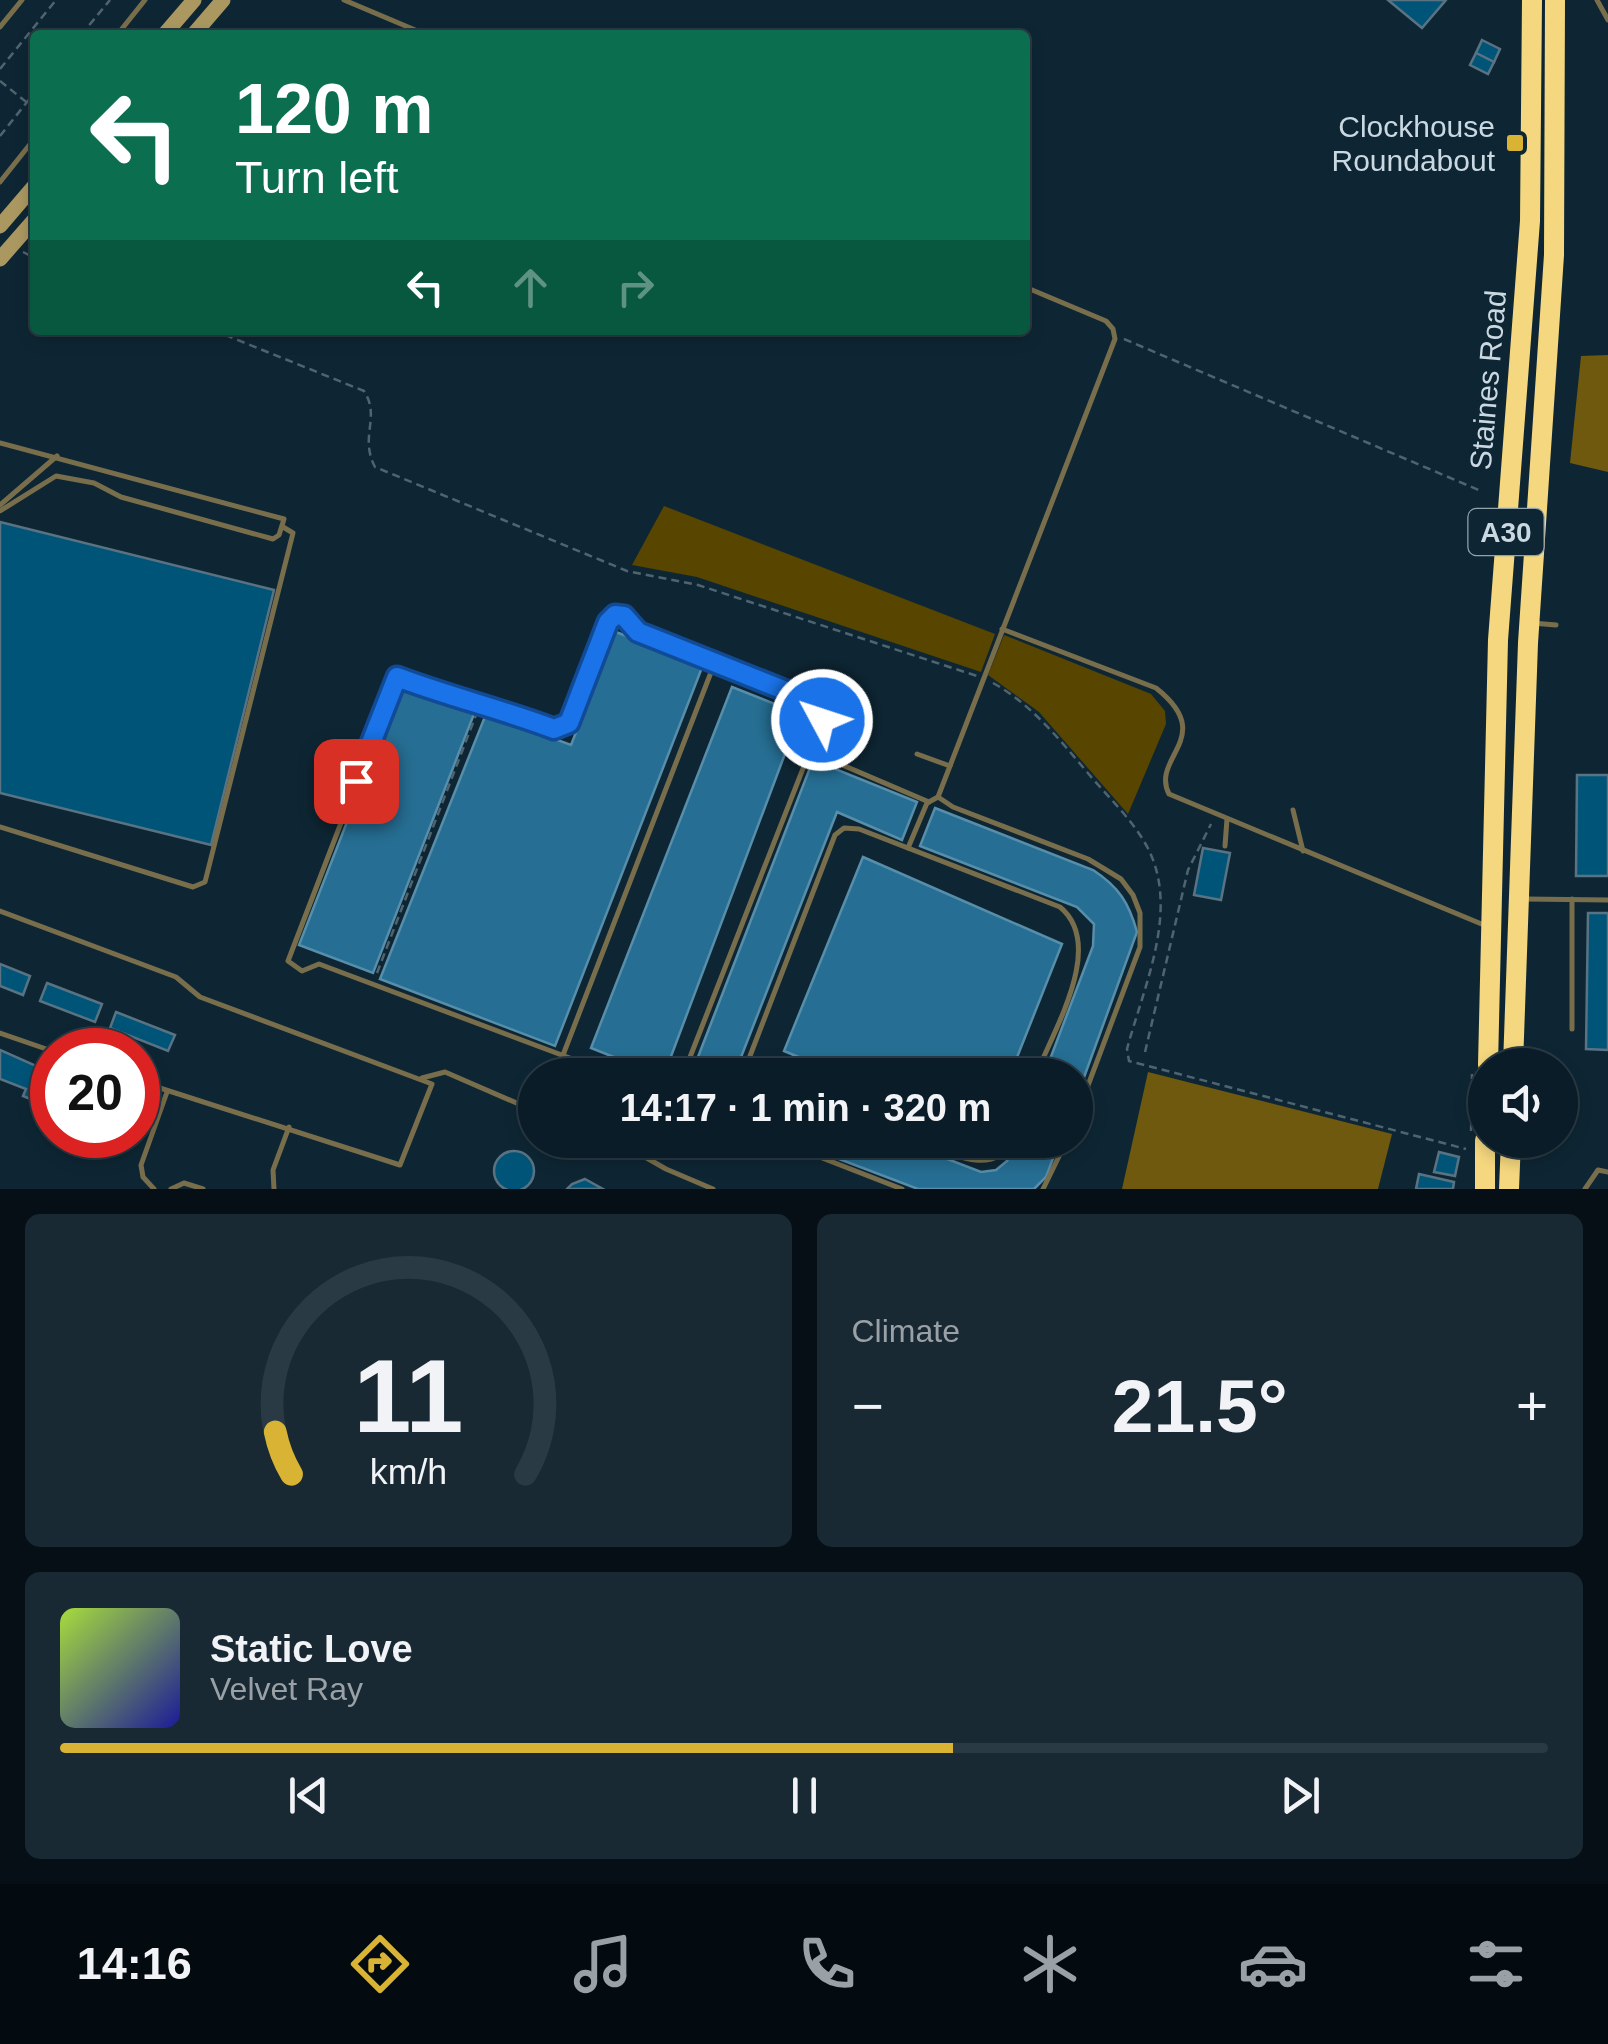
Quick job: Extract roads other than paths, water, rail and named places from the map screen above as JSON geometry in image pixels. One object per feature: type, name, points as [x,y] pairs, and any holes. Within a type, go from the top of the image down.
[{"type":"highway","name":"Staines Road","points":[[1489,1048],[1498,640],[1530,221],[1532,0]]},
{"type":"highway","name":"Staines Road","points":[[1513,1048],[1530,623],[1554,255],[1556,0]]},
{"type":"highway","points":[[1480,1158],[1484,1189]]},
{"type":"highway","points":[[1509,1189],[1510,1158]]},
{"type":"street","points":[[168,30],[194,0]]},
{"type":"street","points":[[197,30],[223,0]]},
{"type":"street","points":[[0,226],[30,192]]},
{"type":"street","points":[[0,260],[30,225]]},
{"type":"lane","points":[[0,27],[22,0]]},
{"type":"lane","points":[[122,30],[146,0]]},
{"type":"lane","points":[[344,0],[415,30]]},
{"type":"lane","points":[[1597,0],[1608,20]]},
{"type":"lane","points":[[0,182],[30,144]]},
{"type":"lane","points":[[908,848],[929,802],[938,797],[1115,336],[1106,321],[1030,289]]},
{"type":"lane","points":[[0,443],[284,519],[273,539],[121,497],[94,483],[56,476],[0,508]]},
{"type":"lane","points":[[0,508],[57,456]]},
{"type":"lane","points":[[0,827],[193,888],[205,882],[293,533],[282,526]]},
{"type":"lane","points":[[570,1058],[319,964],[302,971],[292,967],[288,954],[397,677],[554,729],[569,723],[608,622],[615,615],[624,616],[638,632],[814,702],[822,720],[691,1058]]},
{"type":"lane","points":[[1530,623],[1556,625]]},
{"type":"lane","points":[[1002,630],[1156,688],[1170,699],[1179,712],[1183,737],[1166,778],[1169,794],[1493,928]]},
{"type":"lane","points":[[562,1055],[715,662]]},
{"type":"lane","points":[[811,752],[929,802]]},
{"type":"lane","points":[[917,754],[950,766]]},
{"type":"lane","points":[[938,797],[952,808],[1097,864],[1121,879],[1133,896],[1140,913],[1140,947],[1093,1072]]},
{"type":"lane","points":[[1293,810],[1304,851]]},
{"type":"lane","points":[[1225,846],[1226,818]]},
{"type":"lane","points":[[750,1058],[835,835],[844,828],[860,829],[1060,907],[1073,918],[1081,935],[1081,960],[1043,1058]]},
{"type":"lane","points":[[1517,898],[1608,900]]},
{"type":"lane","points":[[1572,899],[1572,1029]]},
{"type":"lane","points":[[0,911],[176,977],[200,997],[432,1084],[400,1165],[160,1089]]},
{"type":"lane","points":[[0,1033],[30,1043]]},
{"type":"lane","points":[[418,1079],[445,1072],[518,1104]]},
{"type":"lane","points":[[154,1189],[143,1177],[141,1165],[168,1092]]},
{"type":"lane","points":[[274,1189],[273,1170],[289,1128]]},
{"type":"lane","points":[[647,1158],[713,1189]]},
{"type":"lane","points":[[822,1158],[902,1189]]},
{"type":"lane","points":[[964,1158],[974,1162],[993,1158]]},
{"type":"lane","points":[[1044,1189],[1059,1158]]},
{"type":"lane","points":[[1586,1189],[1598,1170],[1608,1172]]},
{"type":"lane","points":[[172,1189],[184,1183],[203,1189]]},
{"type":"water","points":[[616,632],[703,665],[555,1046],[380,979],[486,714],[571,745]]},
{"type":"water","points":[[400,686],[474,714],[373,973],[299,945]]},
{"type":"water","points":[[732,687],[800,714],[670,1058],[616,1058],[591,1048]]},
{"type":"water","points":[[813,760],[917,802],[902,840],[837,812],[741,1058],[698,1058]]},
{"type":"water","points":[[935,808],[1093,870],[1122,896],[1137,932],[1091,1058],[1050,1058],[1093,946],[1094,924],[1077,907],[920,846]]},
{"type":"water","points":[[863,857],[1062,944],[1017,1058],[801,1058],[784,1051]]},
{"type":"water","points":[[836,1158],[945,1158],[981,1172],[996,1170],[1008,1158],[1053,1158],[1046,1177],[1034,1189],[918,1189]]},
{"type":"place","name":"Clockhouse Roundabout","points":[[1515,143]]}]
